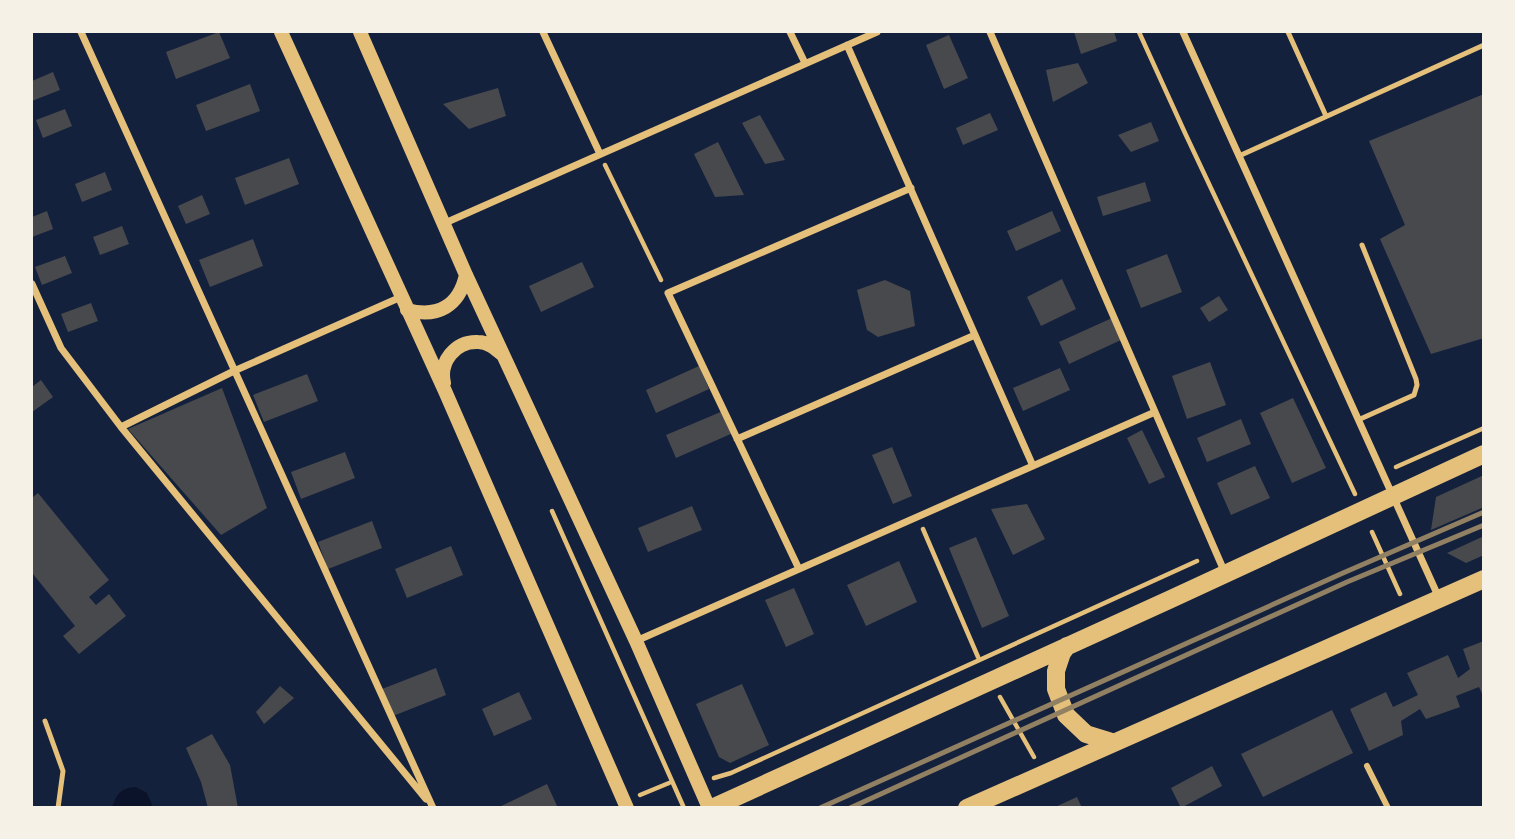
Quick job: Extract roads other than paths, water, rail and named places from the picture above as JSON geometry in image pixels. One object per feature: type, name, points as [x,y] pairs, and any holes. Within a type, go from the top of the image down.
[{"type":"main road","points":[[281,32],[445,391],[627,807]]},
{"type":"main road","points":[[360,32],[466,275],[710,807],[1483,454]]},
{"type":"main road","points":[[404,303],[420,313],[434,312],[446,307],[463,288],[466,275]]},
{"type":"main road","points":[[445,391],[442,374],[447,357],[460,345],[477,342],[492,345],[504,355]]},
{"type":"main road","points":[[967,807],[1483,579]]},
{"type":"main road","points":[[1067,646],[1056,671],[1056,689],[1066,715],[1086,734],[1112,742]]},
{"type":"street","points":[[81,32],[433,807]]},
{"type":"street","points":[[543,32],[600,154]]},
{"type":"street","points":[[790,32],[805,63]]},
{"type":"street","points":[[444,223],[877,32]]},
{"type":"street","points":[[990,32],[1225,574]]},
{"type":"street","points":[[1183,32],[1439,598]]},
{"type":"street","points":[[847,45],[1033,466]]},
{"type":"street","points":[[799,569],[668,293],[911,188]]},
{"type":"street","points":[[32,284],[61,348],[121,426],[433,807]]},
{"type":"street","points":[[121,426],[234,371],[404,303]]},
{"type":"street","points":[[737,439],[975,335]]},
{"type":"street","points":[[636,641],[1155,412]]},
{"type":"street","points":[[1367,766],[1388,807]]},
{"type":"lane","points":[[1288,32],[1326,116]]},
{"type":"lane","points":[[1239,156],[1483,45]]},
{"type":"lane","points":[[1358,420],[1414,394],[1417,386],[1362,245]]},
{"type":"lane","points":[[45,721],[63,771],[58,807]]},
{"type":"water","points":[[136,787],[147,793],[153,807],[112,807],[120,792]]},
{"type":"railway","points":[[820,808],[1484,512]]},
{"type":"railway","points":[[850,808],[1347,582],[1484,525]]}]
